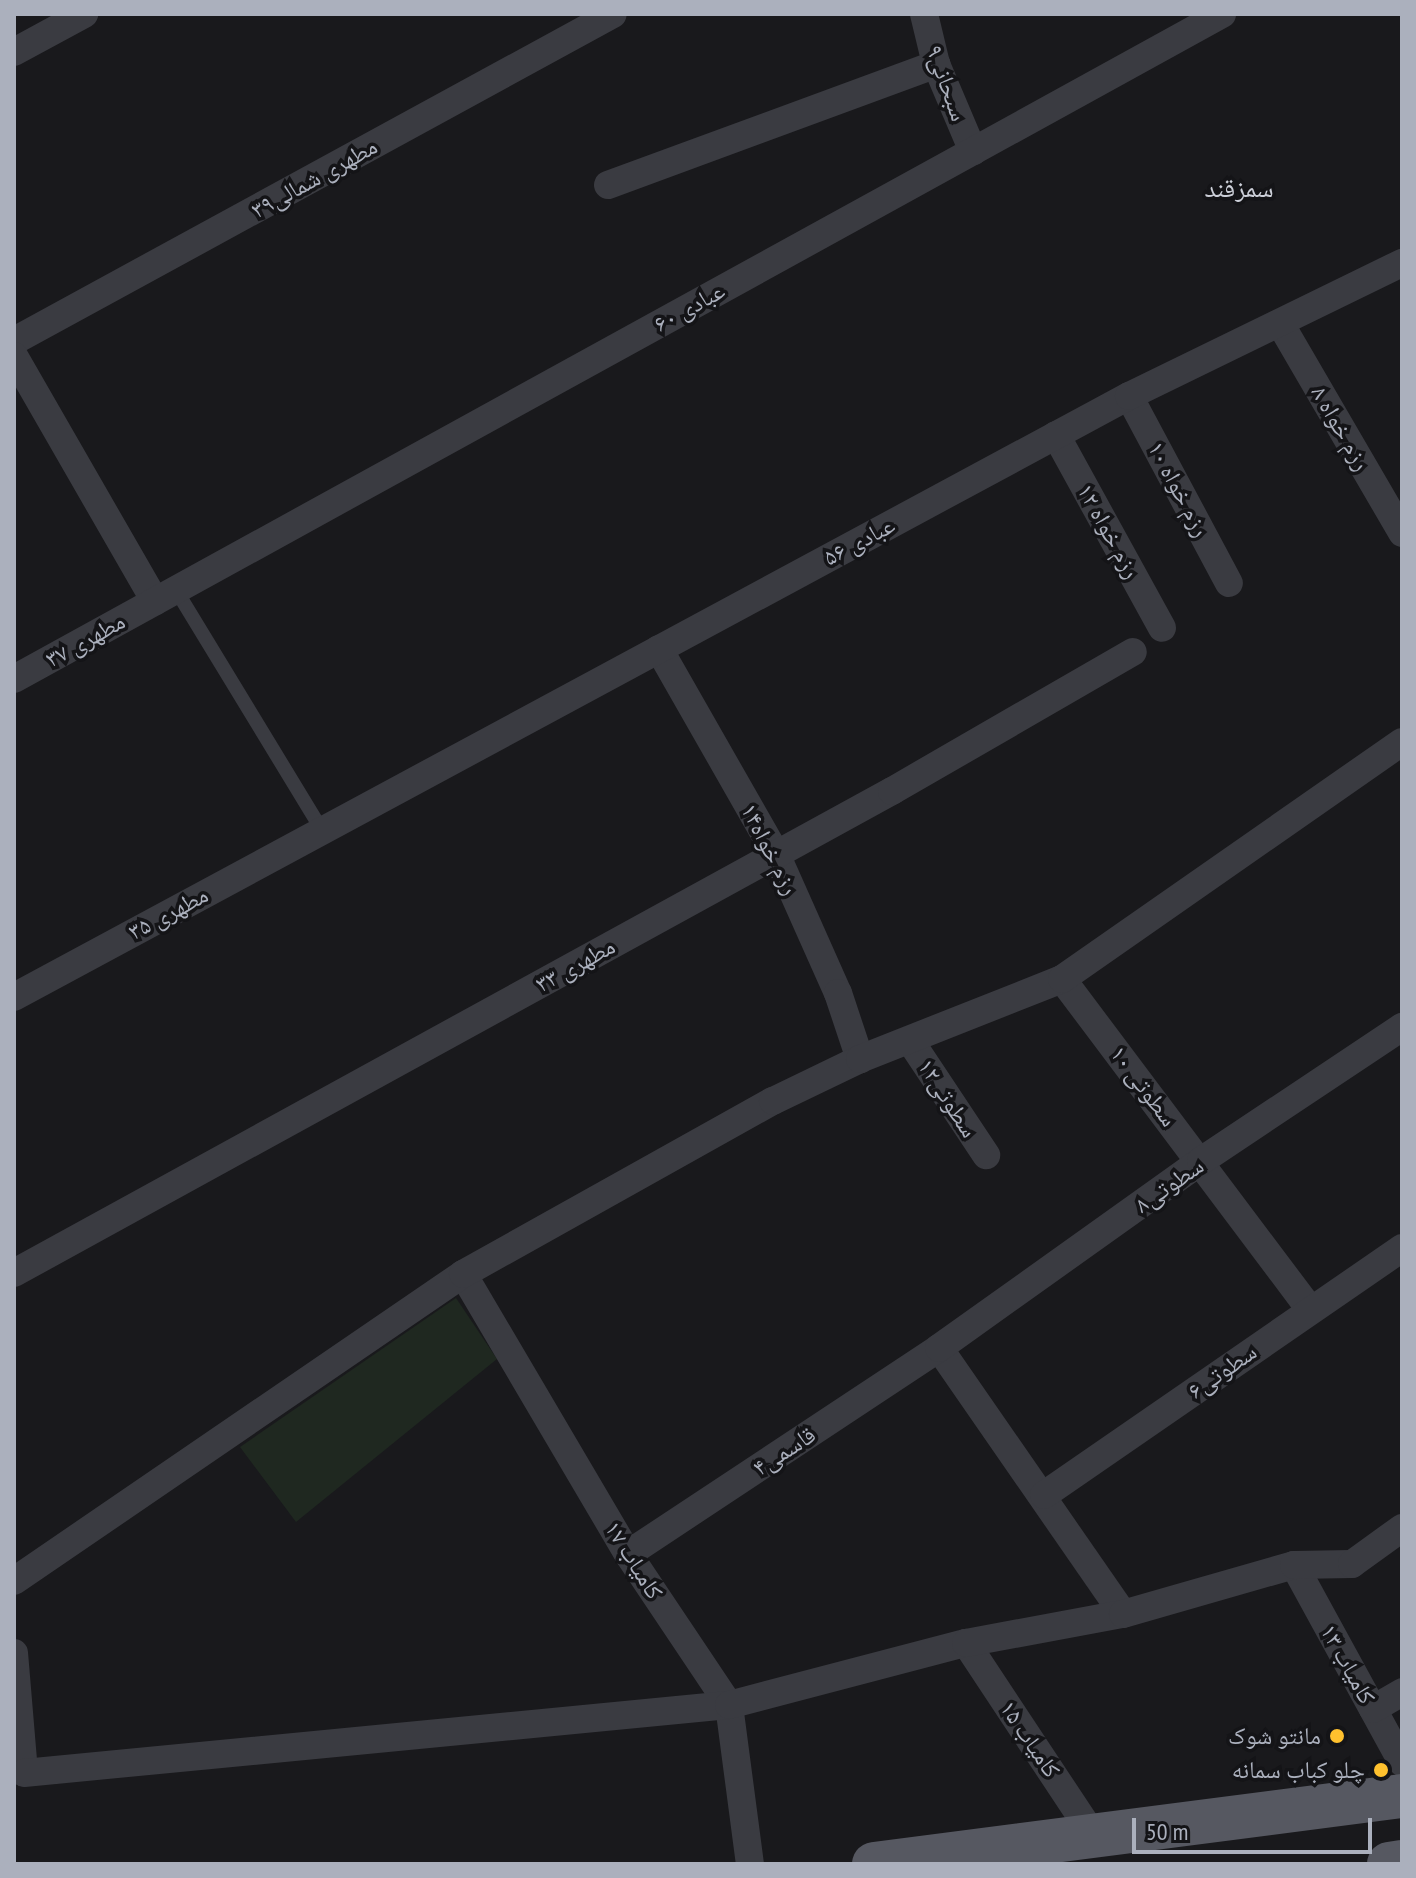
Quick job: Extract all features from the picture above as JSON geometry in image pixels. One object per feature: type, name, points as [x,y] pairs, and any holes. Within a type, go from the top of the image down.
[{"type":"main road","points":[[874,1864],[1402,1796]]},
{"type":"main road","points":[[1389,1864],[1402,1862]]},
{"type":"street","points":[[14,52],[84,14]]},
{"type":"street","name":"مطهری شمالی۳۹","points":[[14,341],[613,14]]},
{"type":"street","name":"سبحانی۹","points":[[924,14],[936,64],[973,151]]},
{"type":"street","name":"عبادی ۶۰","points":[[166,595],[1222,14]]},
{"type":"street","points":[[608,185],[936,64]]},
{"type":"street","name":"عبادی ۵۶","points":[[322,830],[1129,396],[1402,263]]},
{"type":"street","name":"رزم خواه ۸","points":[[1280,323],[1402,533]]},
{"type":"street","points":[[14,356],[166,595]]},
{"type":"street","name":"رزم خواه ۱۰","points":[[1129,396],[1229,583]]},
{"type":"street","name":"رزم خواه ۱۲","points":[[1056,435],[1162,628]]},
{"type":"street","name":"مطهری ۳۷","points":[[14,679],[166,595]]},
{"type":"street","name":"رزم خواه۱۴","points":[[659,649],[776,854],[838,993],[860,1059]]},
{"type":"street","name":"مطهری ۳۳","points":[[16,1267],[776,854],[1133,652]]},
{"type":"street","points":[[14,1581],[463,1274],[860,1059],[911,1042],[1062,979],[1402,742]]},
{"type":"street","name":"مطهری ۳۵","points":[[14,997],[322,830]]},
{"type":"street","name":"سطوتی ۱۰","points":[[1062,979],[1310,1309]]},
{"type":"street","name":"سطوتی۸","points":[[939,1348],[1201,1161],[1402,1027]]},
{"type":"street","name":"سطوتی۱۲","points":[[911,1042],[986,1155]]},
{"type":"street","name":"سطوتی۶","points":[[1044,1495],[1402,1248]]},
{"type":"street","name":"کامیاب ۱۷","points":[[463,1274],[628,1554],[729,1705],[750,1864]]},
{"type":"street","points":[[939,1348],[1044,1495],[1123,1614]]},
{"type":"street","name":"قاسمی۴","points":[[628,1554],[939,1348]]},
{"type":"street","points":[[14,1653],[24,1773],[729,1705],[966,1643],[1123,1614],[1294,1565],[1352,1564],[1402,1528]]},
{"type":"street","name":"کامیاب ۱۳","points":[[1294,1565],[1402,1762]]},
{"type":"street","name":"کامیاب ۱۵","points":[[966,1643],[1093,1835]]},
{"type":"street","points":[[1373,1709],[1402,1692]]},
{"type":"lane","points":[[166,595],[322,830]]},
{"type":"shaded area","points":[[456,1298],[497,1359],[296,1522],[240,1447]]},
{"type":"place","name":"مانتو شوک","points":[[1337,1736]]},
{"type":"place","name":"چلو کباب سمانه","points":[[1381,1770]]},
{"type":"district","name":"سمزقند","points":[[1239,188]]}]
